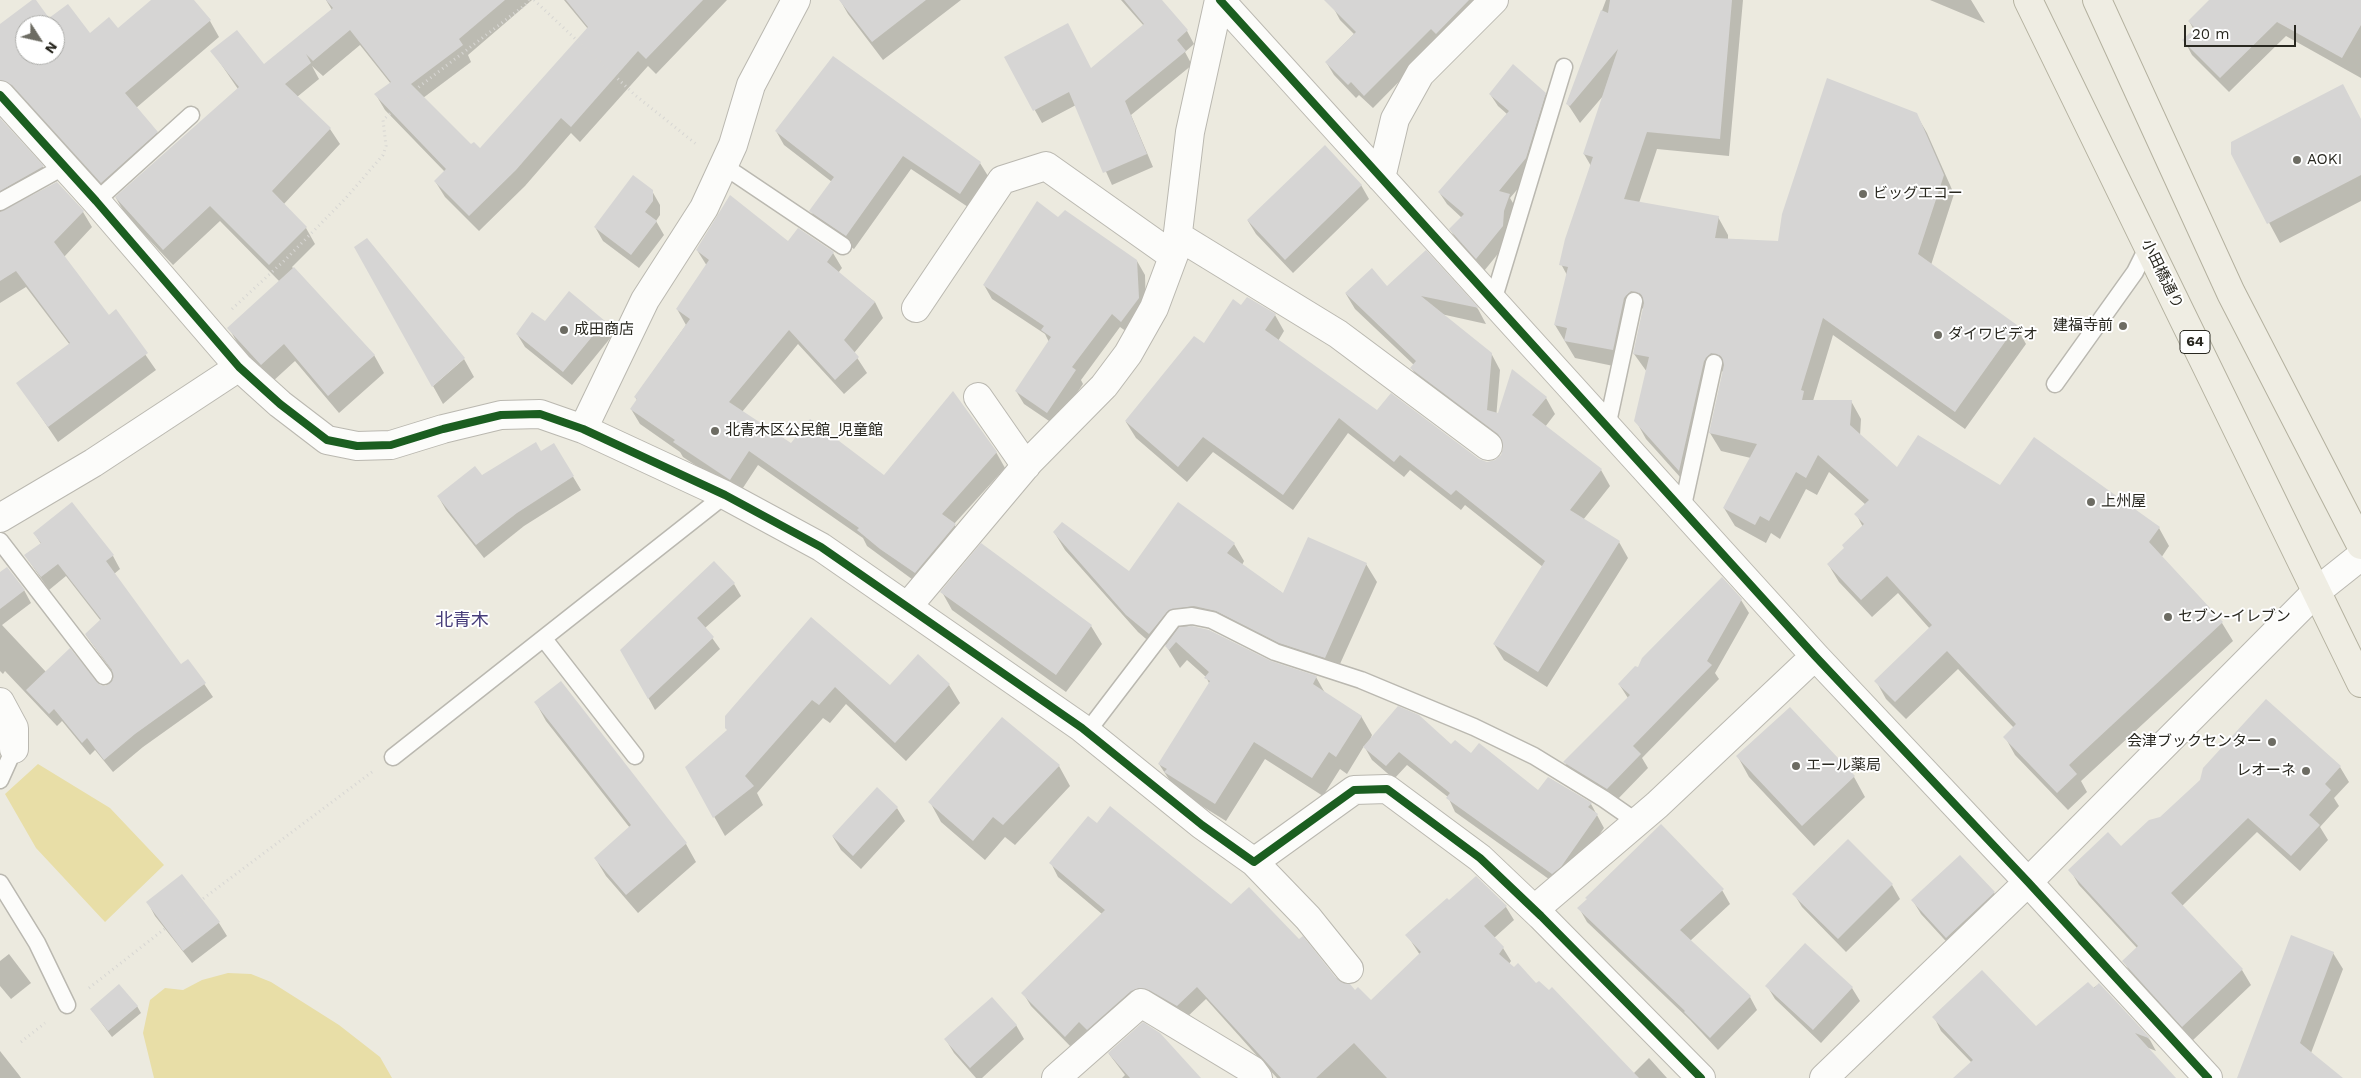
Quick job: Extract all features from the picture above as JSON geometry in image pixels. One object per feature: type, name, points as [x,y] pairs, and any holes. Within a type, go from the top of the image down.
[{"type":"main road","name":"小田橋通り","points":[[2028,0],[2361,683]]},
{"type":"main road","points":[[2097,0],[2231,293],[2361,545]]},
{"type":"street","points":[[583,429],[645,300],[704,208],[733,146],[751,85],[796,0]]},
{"type":"street","points":[[1219,0],[1815,656],[2028,882],[2208,1078]]},
{"type":"street","points":[[908,606],[1026,466],[1104,386],[1128,354],[1154,308],[1176,246],[1190,132],[1219,0]]},
{"type":"street","points":[[1381,178],[1395,119],[1420,74],[1494,0]]},
{"type":"street","points":[[0,95],[96,201],[239,367],[280,404],[327,440],[357,446],[391,445],[443,429],[501,415],[540,414],[583,429],[725,495],[821,547],[1087,732],[1202,825],[1254,862],[1308,918],[1349,968]]},
{"type":"street","points":[[916,308],[1002,180],[1046,166],[1176,246],[1338,334],[1488,446]]},
{"type":"street","points":[[0,518],[93,463],[239,367]]},
{"type":"street","points":[[978,397],[1026,466]]},
{"type":"street","points":[[1824,1078],[2028,882],[2317,591],[2361,556]]},
{"type":"street","points":[[1534,909],[1637,822],[1815,656]]},
{"type":"street","points":[[0,702],[14,728],[14,749]]},
{"type":"street","points":[[1254,862],[1354,790],[1387,789],[1480,858],[1534,909],[1701,1078]]},
{"type":"street","points":[[1056,1078],[1141,1003],[1252,1070],[1258,1078]]},
{"type":"lane","points":[[1493,301],[1564,66]]},
{"type":"lane","points":[[96,201],[191,115]]},
{"type":"lane","points":[[0,202],[65,166]]},
{"type":"lane","points":[[724,166],[843,246]]},
{"type":"lane","points":[[2056,384],[2135,272],[2148,246]]},
{"type":"lane","points":[[1608,427],[1634,301]]},
{"type":"lane","points":[[1682,510],[1714,363]]},
{"type":"lane","points":[[393,757],[725,495]]},
{"type":"lane","points":[[0,541],[104,676]]},
{"type":"lane","points":[[1087,732],[1174,618],[1192,616],[1212,620],[1275,652],[1361,680],[1474,727],[1534,756],[1604,799],[1637,822]]},
{"type":"lane","points":[[544,639],[635,756]]},
{"type":"lane","points":[[0,780],[14,749]]},
{"type":"lane","points":[[0,883],[37,943],[67,1005]]},
{"type":"path","points":[[207,331],[286,259],[346,198],[384,155],[386,146],[383,120],[420,86],[529,0]]},
{"type":"path","points":[[534,0],[635,95],[724,166]]},
{"type":"path","points":[[93,986],[204,898],[393,757]]},
{"type":"shaded area","points":[[38,764],[110,808],[164,865],[105,922],[36,848],[5,794]]},
{"type":"shaded area","points":[[228,973],[251,974],[271,982],[339,1025],[380,1057],[392,1078],[154,1078],[143,1033],[150,1000],[165,988],[183,990],[202,980]]},
{"type":"building","points":[[32,0],[36,0],[47,15],[15,15],[15,65],[65,65],[65,15],[53,15],[68,4],[90,33],[109,17],[118,28],[151,0],[194,0],[211,20],[125,93],[158,132],[101,183],[12,85],[0,80],[0,24]]},
{"type":"building","points":[[326,0],[505,0],[459,39],[463,45],[411,84],[471,144],[474,142],[480,148],[588,27],[566,0],[703,0],[646,59],[638,51],[571,127],[561,118],[516,170],[469,216],[434,181],[446,169],[374,94],[391,82],[350,30],[313,61],[306,54],[311,63],[285,84],[331,128],[272,191],[307,227],[269,265],[210,206],[163,250],[115,197],[239,87],[210,51],[237,30],[264,64],[333,8]]},
{"type":"building","points":[[839,0],[926,0],[872,42]]},
{"type":"building","points":[[1124,0],[1162,0],[1188,30],[1177,40],[1186,51],[1125,101],[1147,154],[1103,173],[1069,92],[1033,111],[1004,57],[1068,23],[1091,68],[1144,24]]},
{"type":"building","points":[[1324,0],[1469,0],[1436,34],[1431,29],[1364,96],[1351,82],[1348,85],[1325,62],[1356,32]]},
{"type":"building","points":[[1610,0],[1732,0],[1720,139],[1647,132],[1624,199],[1719,216],[1715,238],[1778,241],[1782,214],[1827,78],[1917,113],[1944,175],[1918,254],[2017,325],[1955,412],[1823,318],[1801,390],[1804,391],[1802,400],[1852,400],[1850,425],[1897,467],[1918,435],[2000,485],[2034,437],[2160,527],[2149,542],[2223,622],[2069,765],[2077,774],[2057,793],[2003,737],[2016,724],[1947,651],[1895,702],[1874,681],[1932,625],[1887,576],[1861,600],[1827,564],[1844,548],[1842,545],[1864,524],[1854,514],[1869,500],[1818,455],[1806,478],[1796,472],[1769,521],[1760,516],[1755,525],[1723,508],[1757,444],[1709,433],[1724,365],[1721,356],[1711,353],[1704,361],[1679,471],[1634,421],[1649,357],[1633,354],[1644,303],[1641,294],[1631,291],[1624,298],[1613,350],[1564,341],[1567,328],[1554,325],[1568,267],[1559,265],[1565,239],[1593,157],[1583,154],[1618,49],[1570,106],[1566,104],[1601,10],[1608,13]]},
{"type":"building","points":[[2209,0],[2361,0],[2361,25],[2342,58],[2277,22],[2220,78],[2182,40],[2195,28],[2188,21]]},
{"type":"building","points":[[833,56],[981,162],[960,194],[903,156],[846,236],[809,211],[834,177],[775,131]]},
{"type":"building","points":[[1513,64],[1546,93],[1526,158],[1499,191],[1510,194],[1504,211],[1503,226],[1476,259],[1449,229],[1464,214],[1438,192],[1509,111],[1489,94]]},
{"type":"building","name":"AOKI","points":[[2343,84],[2361,119],[2361,175],[2267,224],[2231,154],[2231,142]]},
{"type":"building","points":[[0,118],[44,166],[0,191]]},
{"type":"building","points":[[1325,145],[1362,185],[1285,260],[1247,220]]},
{"type":"building","points":[[633,175],[653,190],[653,201],[645,212],[657,221],[631,255],[594,227]]},
{"type":"building","points":[[57,182],[84,211],[54,242],[109,315],[116,309],[148,353],[48,427],[16,383],[70,343],[16,271],[0,281],[0,212]]},
{"type":"building","points":[[730,195],[788,241],[798,228],[834,252],[827,262],[875,302],[844,340],[859,357],[835,380],[789,330],[729,402],[791,443],[810,419],[884,475],[953,391],[997,452],[942,514],[956,524],[915,573],[880,549],[857,530],[859,528],[749,451],[730,480],[673,442],[675,440],[630,409],[637,399],[634,397],[690,319],[676,309],[709,260],[696,250]]},
{"type":"building","points":[[1037,201],[1058,217],[1065,210],[1137,260],[1139,298],[1121,322],[1112,314],[1072,367],[1076,370],[1047,413],[1015,391],[1051,337],[1041,330],[1044,326],[983,285]]},
{"type":"building","points":[[367,238],[465,358],[432,387],[354,247]]},
{"type":"building","points":[[1426,250],[1479,308],[1421,296],[1492,353],[1487,410],[1498,413],[1512,369],[1547,397],[1532,415],[1602,469],[1570,510],[1620,541],[1538,672],[1493,644],[1545,561],[1456,490],[1451,495],[1400,455],[1394,462],[1339,418],[1283,495],[1203,437],[1178,467],[1125,421],[1194,336],[1204,343],[1233,299],[1241,305],[1247,297],[1276,314],[1265,330],[1377,410],[1391,393],[1479,459],[1487,462],[1495,460],[1501,455],[1503,448],[1502,440],[1498,434],[1410,368],[1416,361],[1345,293],[1372,268],[1387,286]]},
{"type":"building","points":[[294,267],[375,355],[328,396],[284,344],[261,365],[227,328]]},
{"type":"building","name":"成田商店","points":[[569,291],[605,321],[563,372],[516,334],[532,312],[545,321]]},
{"type":"building","points":[[536,442],[541,451],[554,443],[574,476],[517,513],[476,545],[437,496],[475,466],[482,475]]},
{"type":"building","points":[[72,502],[114,555],[106,561],[181,664],[188,659],[206,683],[135,734],[104,760],[87,738],[82,743],[54,709],[49,714],[26,690],[70,648],[100,685],[106,686],[113,679],[112,670],[85,634],[101,619],[58,564],[41,577],[24,555],[41,543],[33,533]]},
{"type":"building","points":[[1178,502],[1235,543],[1227,553],[1283,593],[1308,537],[1367,563],[1325,658],[1279,643],[1216,611],[1194,606],[1169,610],[1149,634],[1126,615],[1053,532],[1062,522],[1129,571]]},
{"type":"building","points":[[981,543],[1092,625],[1056,675],[940,592]]},
{"type":"building","points":[[714,561],[735,583],[697,618],[714,637],[648,699],[620,650]]},
{"type":"building","points":[[7,567],[25,590],[0,609],[0,572]]},
{"type":"building","points":[[1722,577],[1742,599],[1707,661],[1712,665],[1633,746],[1641,754],[1607,789],[1563,762],[1630,695],[1618,684],[1635,666],[1638,667],[1642,658]]},
{"type":"building","points":[[811,617],[890,685],[918,654],[950,684],[895,743],[835,687],[819,705],[812,700],[745,776],[754,786],[713,818],[685,767],[727,730],[725,728],[725,716]]},
{"type":"building","points":[[1192,626],[1209,630],[1271,661],[1317,676],[1313,684],[1362,716],[1336,757],[1329,752],[1312,778],[1254,742],[1215,804],[1164,772],[1167,769],[1158,764],[1210,681],[1204,678],[1209,672],[1176,642],[1169,650],[1165,646],[1179,627]]},
{"type":"building","points":[[561,681],[687,843],[626,895],[594,858],[631,825],[534,702]]},
{"type":"building","points":[[2266,699],[2341,766],[2325,784],[2331,790],[2309,815],[2320,825],[2291,856],[2248,818],[2171,893],[2243,969],[2182,1027],[2122,961],[2138,946],[2068,870],[2108,832],[2121,846],[2149,820],[2160,817],[2200,780],[2203,768]]},
{"type":"building","points":[[1398,706],[1419,715],[1451,744],[1455,740],[1471,753],[1479,743],[1538,790],[1548,777],[1592,803],[1588,807],[1598,814],[1561,867],[1552,874],[1446,798],[1450,793],[1399,752],[1386,766],[1363,747]]},
{"type":"building","points":[[1790,707],[1855,776],[1802,826],[1736,756]]},
{"type":"building","points":[[1002,717],[1060,765],[1003,825],[993,817],[973,841],[928,802]]},
{"type":"building","points":[[877,787],[898,807],[853,856],[832,836]]},
{"type":"building","points":[[1110,806],[1231,904],[1249,887],[1299,939],[1303,936],[1337,979],[1343,983],[1350,984],[1355,990],[1358,987],[1371,1000],[1421,952],[1405,935],[1447,898],[1449,900],[1476,876],[1507,906],[1484,926],[1504,947],[1499,954],[1514,967],[1518,963],[1536,983],[1539,981],[1549,990],[1552,987],[1639,1078],[1387,1078],[1354,1043],[1316,1078],[1281,1078],[1197,987],[1177,1006],[1149,990],[1139,988],[1131,991],[1087,1030],[1079,1022],[1065,1037],[1021,993],[1105,910],[1049,863],[1088,816],[1097,823]]},
{"type":"building","points":[[1661,824],[1724,889],[1680,930],[1751,996],[1710,1038],[1685,1011],[1577,908]]},
{"type":"building","points":[[1848,839],[1893,884],[1838,939],[1792,894]]},
{"type":"building","points":[[1960,855],[1995,892],[1946,938],[1911,900]]},
{"type":"building","points":[[182,874],[220,922],[183,951],[146,902]]},
{"type":"building","points":[[2291,935],[2334,952],[2300,1043],[2343,1078],[2237,1078]]},
{"type":"building","points":[[1805,943],[1853,987],[1813,1030],[1765,986]]},
{"type":"building","points":[[1982,970],[2036,1026],[2088,982],[2094,988],[2099,983],[2151,1039],[2135,1033],[2176,1078],[1953,1078],[1973,1060],[1932,1017]]},
{"type":"building","points":[[119,984],[138,1006],[108,1031],[90,1009]]},
{"type":"building","points":[[992,997],[1017,1025],[970,1068],[944,1039]]},
{"type":"building","points":[[1143,1022],[1160,1033],[1201,1078],[1130,1078],[1108,1053]]},
{"type":"cycle path","points":[[1220,0],[1815,656],[2028,882],[2208,1078]]},
{"type":"cycle path","points":[[0,95],[96,201],[239,367],[280,404],[327,440],[357,446],[391,445],[443,429],[501,415],[540,414],[583,429],[725,495],[821,547],[1082,728],[1202,825],[1254,862],[1354,790],[1387,789],[1480,858],[1541,916],[1701,1078]]},
{"type":"place","name":"AOKI","points":[[2297,160]]},
{"type":"place","name":"ビッグエコー","points":[[1863,194]]},
{"type":"place","name":"建福寺前","points":[[2123,326]]},
{"type":"place","name":"成田商店","points":[[564,330]]},
{"type":"place","name":"ダイワビデオ","points":[[1938,335]]},
{"type":"place","name":"北青木区公民館_児童館","points":[[715,431]]},
{"type":"place","name":"上州屋","points":[[2091,502]]},
{"type":"place","name":"セブン-イレブン","points":[[2168,617]]},
{"type":"place","name":"会津ブックセンター","points":[[2272,742]]},
{"type":"place","name":"エール薬局","points":[[1796,766]]},
{"type":"place","name":"レオーネ","points":[[2306,771]]},
{"type":"district","name":"北青木","points":[[462,621]]}]
